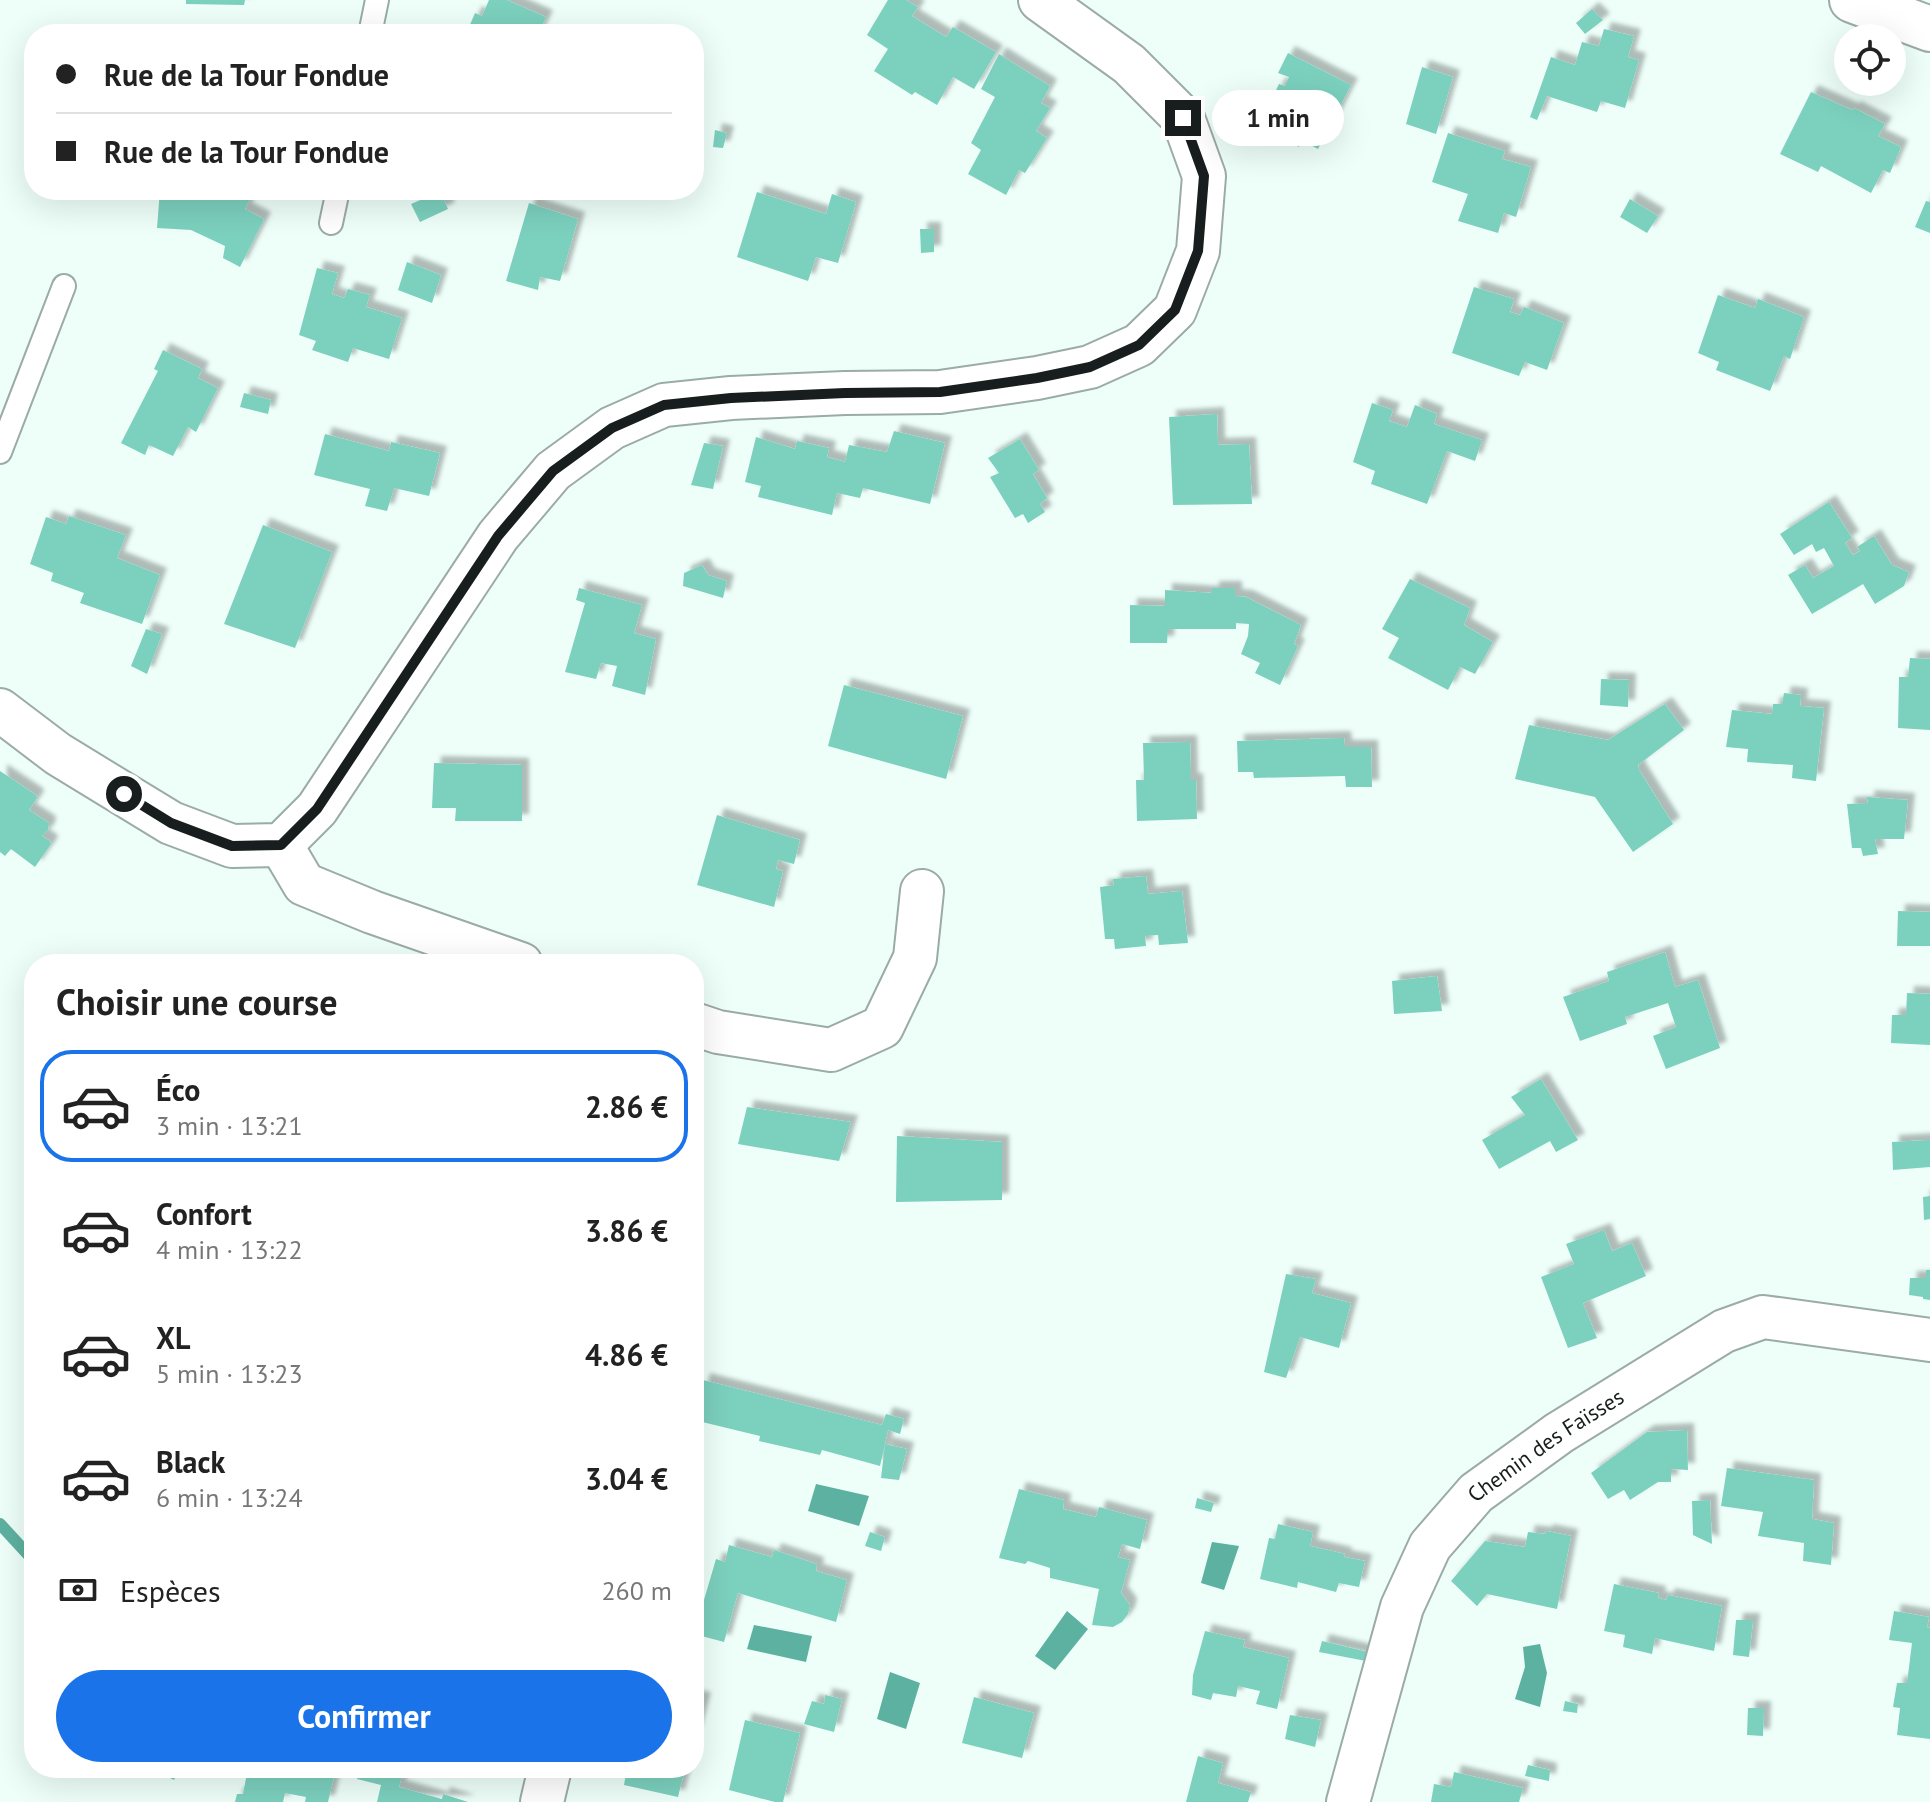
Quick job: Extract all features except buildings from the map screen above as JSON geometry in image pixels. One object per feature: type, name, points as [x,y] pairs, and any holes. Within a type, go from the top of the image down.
[{"type":"street","points":[[0,710],[58,754],[171,823],[232,846],[281,845],[317,809],[498,536],[553,471],[612,428],[664,405],[731,398],[940,392],[1037,378],[1090,367],[1139,345],[1175,310],[1198,251],[1204,176],[1183,118],[1129,64],[1040,0]]},
{"type":"street","points":[[1852,0],[1929,26]]},
{"type":"street","points":[[281,845],[304,884],[372,912],[492,954]]},
{"type":"street","points":[[704,1027],[831,1050],[882,1027],[915,958],[922,891]]},
{"type":"street","name":"Chemin des Faïsses","points":[[1348,1802],[1402,1607],[1430,1546],[1476,1493],[1559,1433],[1724,1331],[1763,1317],[1930,1340]]},
{"type":"street","points":[[542,1802],[548,1778]]},
{"type":"lane","points":[[372,24],[377,0]]},
{"type":"lane","points":[[331,223],[336,200]]},
{"type":"lane","points":[[0,452],[64,286]]},
{"type":"shaded area","points":[[816,1484],[869,1496],[859,1526],[808,1511]]},
{"type":"shaded area","points":[[1212,1542],[1239,1546],[1224,1590],[1201,1583]]},
{"type":"shaded area","points":[[1067,1611],[1088,1629],[1055,1670],[1035,1656]]},
{"type":"shaded area","points":[[754,1625],[812,1636],[806,1662],[747,1649]]},
{"type":"shaded area","points":[[1540,1644],[1547,1673],[1540,1707],[1515,1699],[1525,1667],[1523,1647]]},
{"type":"shaded area","points":[[890,1672],[920,1683],[906,1729],[877,1719]]},
{"type":"waterway","points":[[0,1524],[24,1550]]},
{"type":"route","points":[[124,794],[171,823],[232,846],[281,845],[317,809],[498,536],[553,471],[612,428],[664,405],[731,398],[940,392],[1037,378],[1090,367],[1139,345],[1175,310],[1198,251],[1204,176],[1183,118]]}]
